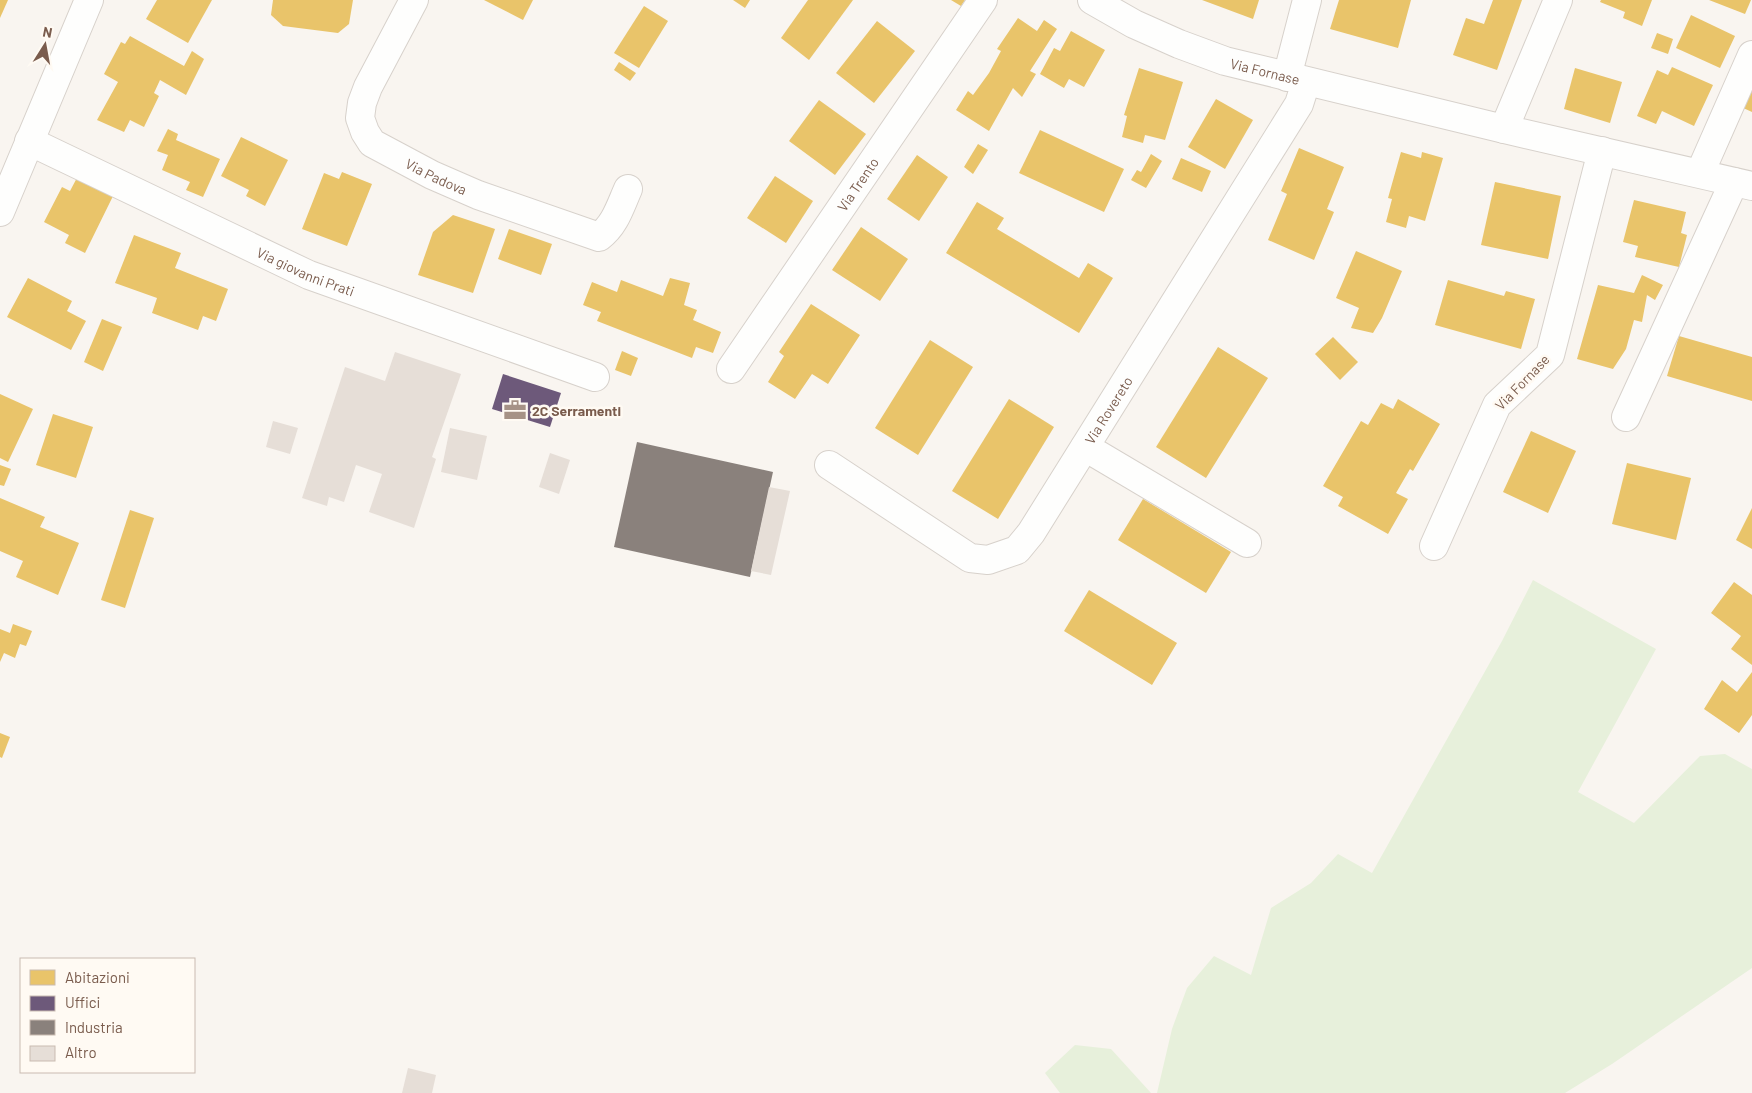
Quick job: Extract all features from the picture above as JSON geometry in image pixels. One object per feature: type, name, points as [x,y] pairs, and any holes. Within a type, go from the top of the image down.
[{"type":"street","points":[[0,212],[89,0]]},
{"type":"street","name":"Via Padova","points":[[414,0],[368,87],[362,103],[360,118],[365,132],[372,143],[432,176],[478,195],[599,237],[614,222],[628,189]]},
{"type":"street","name":"Via Trento","points":[[731,369],[983,0]]},
{"type":"street","name":"Via Fornase","points":[[1092,0],[1134,24],[1179,44],[1226,61],[1296,80],[1743,184],[1626,417]]},
{"type":"street","name":"Via Rovereto","points":[[829,465],[970,558],[988,560],[1017,550],[1031,533],[1300,104],[1296,80],[1308,0]]},
{"type":"street","points":[[1504,129],[1558,0]]},
{"type":"street","points":[[1700,173],[1752,55]]},
{"type":"street","name":"Via giovanni Prati","points":[[29,141],[309,275],[594,377]]},
{"type":"street","name":"Via Fornase","points":[[1434,546],[1496,405],[1550,355],[1602,151]]},
{"type":"street","points":[[1084,447],[1247,543]]},
{"type":"green space","points":[[1533,580],[1656,649],[1578,792],[1634,823],[1700,756],[1725,754],[1752,769],[1752,968],[1612,1064],[1565,1093],[1157,1093],[1172,1029],[1187,988],[1214,956],[1251,975],[1271,908],[1311,883],[1338,854],[1372,873],[1502,641]]},
{"type":"green space","points":[[1075,1045],[1111,1049],[1151,1093],[1060,1093],[1045,1073]]},
{"type":"building: Abitazioni","points":[[0,0],[8,0],[0,18]]},
{"type":"building: Abitazioni","points":[[157,0],[212,0],[188,43],[146,19]]},
{"type":"building: Abitazioni","points":[[273,0],[353,0],[349,24],[338,33],[283,26],[271,15]]},
{"type":"building: Abitazioni","points":[[484,0],[533,0],[523,20]]},
{"type":"building: Abitazioni","points":[[733,0],[750,0],[745,8]]},
{"type":"building: Abitazioni","points":[[808,0],[853,0],[809,60],[781,38]]},
{"type":"building: Abitazioni","points":[[951,0],[965,0],[961,6]]},
{"type":"building: Abitazioni","points":[[1202,0],[1259,0],[1253,19]]},
{"type":"building: Abitazioni","points":[[1339,0],[1411,0],[1398,48],[1330,29]]},
{"type":"building: Abitazioni","points":[[1493,0],[1522,0],[1497,70],[1453,55],[1466,18],[1484,24]]},
{"type":"building: Abitazioni","points":[[1601,0],[1652,0],[1642,26],[1623,18],[1625,12],[1600,2]]},
{"type":"building: Abitazioni","points":[[1709,0],[1751,0],[1745,14]]},
{"type":"building: Abitazioni","points":[[644,6],[668,21],[639,68],[614,53]]},
{"type":"building: Abitazioni","points":[[1691,15],[1735,36],[1720,68],[1676,48]]},
{"type":"building: Abitazioni","points":[[1018,18],[1037,31],[1044,20],[1057,29],[1030,71],[1036,74],[1022,97],[1013,88],[989,131],[956,110],[968,91],[973,95],[989,73],[1001,51],[997,49]]},
{"type":"building: Abitazioni","points":[[877,21],[915,51],[874,103],[836,73]]},
{"type":"building: Abitazioni","points":[[1071,31],[1105,50],[1084,87],[1069,79],[1064,88],[1040,74],[1054,48],[1060,51]]},
{"type":"building: Abitazioni","points":[[1657,33],[1673,39],[1668,54],[1651,48]]},
{"type":"building: Abitazioni","points":[[130,36],[184,66],[192,51],[204,59],[186,95],[160,80],[154,93],[159,96],[144,127],[130,120],[124,132],[97,120],[118,82],[104,74],[121,42],[125,44]]},
{"type":"building: Abitazioni","points":[[619,62],[636,73],[630,81],[614,70]]},
{"type":"building: Abitazioni","points":[[1672,67],[1713,85],[1694,126],[1662,111],[1656,124],[1637,116],[1657,70],[1668,75]]},
{"type":"building: Abitazioni","points":[[1139,68],[1183,82],[1165,140],[1145,135],[1143,143],[1122,137],[1127,116],[1124,115]]},
{"type":"building: Abitazioni","points":[[1575,68],[1622,82],[1610,123],[1564,109]]},
{"type":"building: Abitazioni","points":[[1752,89],[1752,112],[1741,107]]},
{"type":"building: Abitazioni","points":[[1216,99],[1253,120],[1225,169],[1188,147]]},
{"type":"building: Abitazioni","points":[[819,100],[866,134],[835,175],[789,141]]},
{"type":"building: Abitazioni","points":[[168,129],[178,134],[176,140],[220,159],[203,197],[186,190],[190,182],[162,170],[168,155],[157,151]]},
{"type":"building: Abitazioni","points":[[1040,130],[1124,169],[1104,212],[1019,173]]},
{"type":"building: Abitazioni","points":[[241,137],[288,160],[265,206],[246,196],[249,190],[221,176]]},
{"type":"building: Abitazioni","points":[[978,144],[988,150],[973,174],[964,167]]},
{"type":"building: Abitazioni","points":[[1299,148],[1344,167],[1327,209],[1334,212],[1314,260],[1268,240],[1287,194],[1281,191]]},
{"type":"building: Abitazioni","points":[[1401,152],[1421,158],[1422,152],[1443,158],[1425,221],[1409,216],[1406,228],[1386,222],[1392,199],[1388,198]]},
{"type":"building: Abitazioni","points":[[1151,154],[1162,161],[1146,188],[1131,180],[1137,170],[1141,172]]},
{"type":"building: Abitazioni","points":[[917,155],[948,177],[919,221],[887,199]]},
{"type":"building: Abitazioni","points":[[1181,158],[1211,171],[1202,192],[1172,179]]},
{"type":"building: Abitazioni","points":[[342,172],[372,184],[347,246],[302,229],[324,173],[339,179]]},
{"type":"building: Abitazioni","points":[[79,174],[115,192],[85,253],[65,243],[69,235],[44,222],[62,187],[70,191]]},
{"type":"building: Abitazioni","points":[[775,176],[813,201],[786,243],[747,218]]},
{"type":"building: Abitazioni","points":[[1495,182],[1561,196],[1548,259],[1481,245]]},
{"type":"building: Abitazioni","points":[[1634,200],[1686,212],[1681,233],[1687,235],[1679,267],[1635,257],[1638,246],[1623,242]]},
{"type":"building: Abitazioni","points":[[977,202],[1004,218],[997,229],[1079,278],[1088,263],[1113,278],[1079,333],[946,253]]},
{"type":"building: Abitazioni","points":[[453,215],[495,229],[473,293],[418,275],[433,232]]},
{"type":"building: Abitazioni","points":[[861,227],[908,259],[880,301],[832,270]]},
{"type":"building: Abitazioni","points":[[509,229],[552,244],[541,275],[498,259]]},
{"type":"building: Abitazioni","points":[[134,235],[181,253],[175,268],[228,289],[216,321],[203,316],[198,330],[152,313],[157,298],[115,283]]},
{"type":"building: Abitazioni","points":[[1356,251],[1402,271],[1382,318],[1373,333],[1351,328],[1359,308],[1336,298]]},
{"type":"building: Abitazioni","points":[[1642,275],[1663,285],[1655,300],[1647,295],[1642,322],[1634,320],[1626,349],[1613,369],[1577,359],[1598,285],[1634,293]]},
{"type":"building: Abitazioni","points":[[28,278],[72,301],[67,311],[86,321],[71,350],[7,317]]},
{"type":"building: Abitazioni","points":[[670,278],[690,283],[684,305],[697,310],[693,320],[721,332],[713,353],[696,347],[692,358],[597,321],[601,312],[583,305],[592,282],[617,292],[621,280],[663,296]]},
{"type":"building: Abitazioni","points":[[1448,280],[1504,296],[1506,291],[1535,299],[1521,349],[1435,325]]},
{"type":"building: Abitazioni","points":[[811,304],[860,335],[828,384],[812,374],[795,399],[768,382],[784,356],[779,352]]},
{"type":"building: Abitazioni","points":[[102,319],[122,327],[103,371],[84,362]]},
{"type":"building: Abitazioni","points":[[1679,336],[1752,357],[1752,401],[1667,376]]},
{"type":"building: Abitazioni","points":[[1333,337],[1358,362],[1340,380],[1315,354]]},
{"type":"building: Abitazioni","points":[[930,340],[973,367],[918,455],[875,428]]},
{"type":"building: Abitazioni","points":[[1218,347],[1268,378],[1206,478],[1156,447]]},
{"type":"building: Abitazioni","points":[[622,351],[638,358],[631,376],[615,370]]},
{"type":"building: Abitazioni","points":[[0,394],[33,409],[8,462],[0,458]]},
{"type":"building: Abitazioni","points":[[1009,399],[1054,427],[998,519],[952,491]]},
{"type":"building: Abitazioni","points":[[1398,399],[1440,424],[1413,471],[1410,469],[1396,493],[1408,499],[1388,534],[1338,506],[1343,497],[1323,486],[1361,421],[1368,425],[1381,403],[1393,409]]},
{"type":"building: Abitazioni","points":[[53,414],[93,427],[76,478],[36,465]]},
{"type":"building: Abitazioni","points":[[1531,431],[1576,451],[1548,513],[1503,492]]},
{"type":"building: Abitazioni","points":[[1627,463],[1691,478],[1676,540],[1612,524]]},
{"type":"building: Abitazioni","points":[[0,465],[11,469],[4,486],[0,485]]},
{"type":"building: Abitazioni","points":[[0,498],[45,517],[40,527],[79,543],[58,595],[16,577],[23,561],[0,551]]},
{"type":"building: Abitazioni","points":[[1143,499],[1231,552],[1206,593],[1118,540]]},
{"type":"building: Abitazioni","points":[[1752,508],[1752,549],[1736,540]]},
{"type":"building: Abitazioni","points":[[130,510],[154,518],[125,608],[101,600]]},
{"type":"building: Abitazioni","points":[[1734,582],[1752,595],[1752,665],[1731,649],[1741,636],[1711,613]]},
{"type":"building: Abitazioni","points":[[1089,590],[1177,643],[1152,685],[1064,631]]},
{"type":"building: Abitazioni","points":[[13,624],[32,631],[26,646],[20,644],[15,658],[4,653],[0,662],[0,629],[10,633]]},
{"type":"building: Abitazioni","points":[[1752,672],[1752,715],[1739,733],[1704,709],[1722,680],[1737,692]]},
{"type":"building: Abitazioni","points":[[0,733],[10,737],[2,758],[0,757]]},
{"type":"building: Uffici","points":[[503,374],[561,393],[550,427],[492,409]]},
{"type":"building: Industria","points":[[637,442],[773,472],[750,577],[614,547]]},
{"type":"building: Altro","points":[[395,352],[461,374],[432,457],[436,459],[414,528],[369,512],[382,474],[356,465],[344,502],[329,497],[327,506],[302,498],[345,367],[385,381]]},
{"type":"building: Altro","points":[[273,421],[298,428],[290,454],[266,447]]},
{"type":"building: Altro","points":[[450,428],[487,436],[477,480],[441,472]]},
{"type":"building: Altro","points":[[550,453],[570,460],[559,494],[539,487]]},
{"type":"building: Altro","points":[[769,487],[790,491],[771,575],[751,571]]},
{"type":"building: Altro","points":[[408,1068],[436,1075],[432,1093],[402,1093]]},
{"type":"place","name":"2C Serramenti","points":[[515,410]]}]
